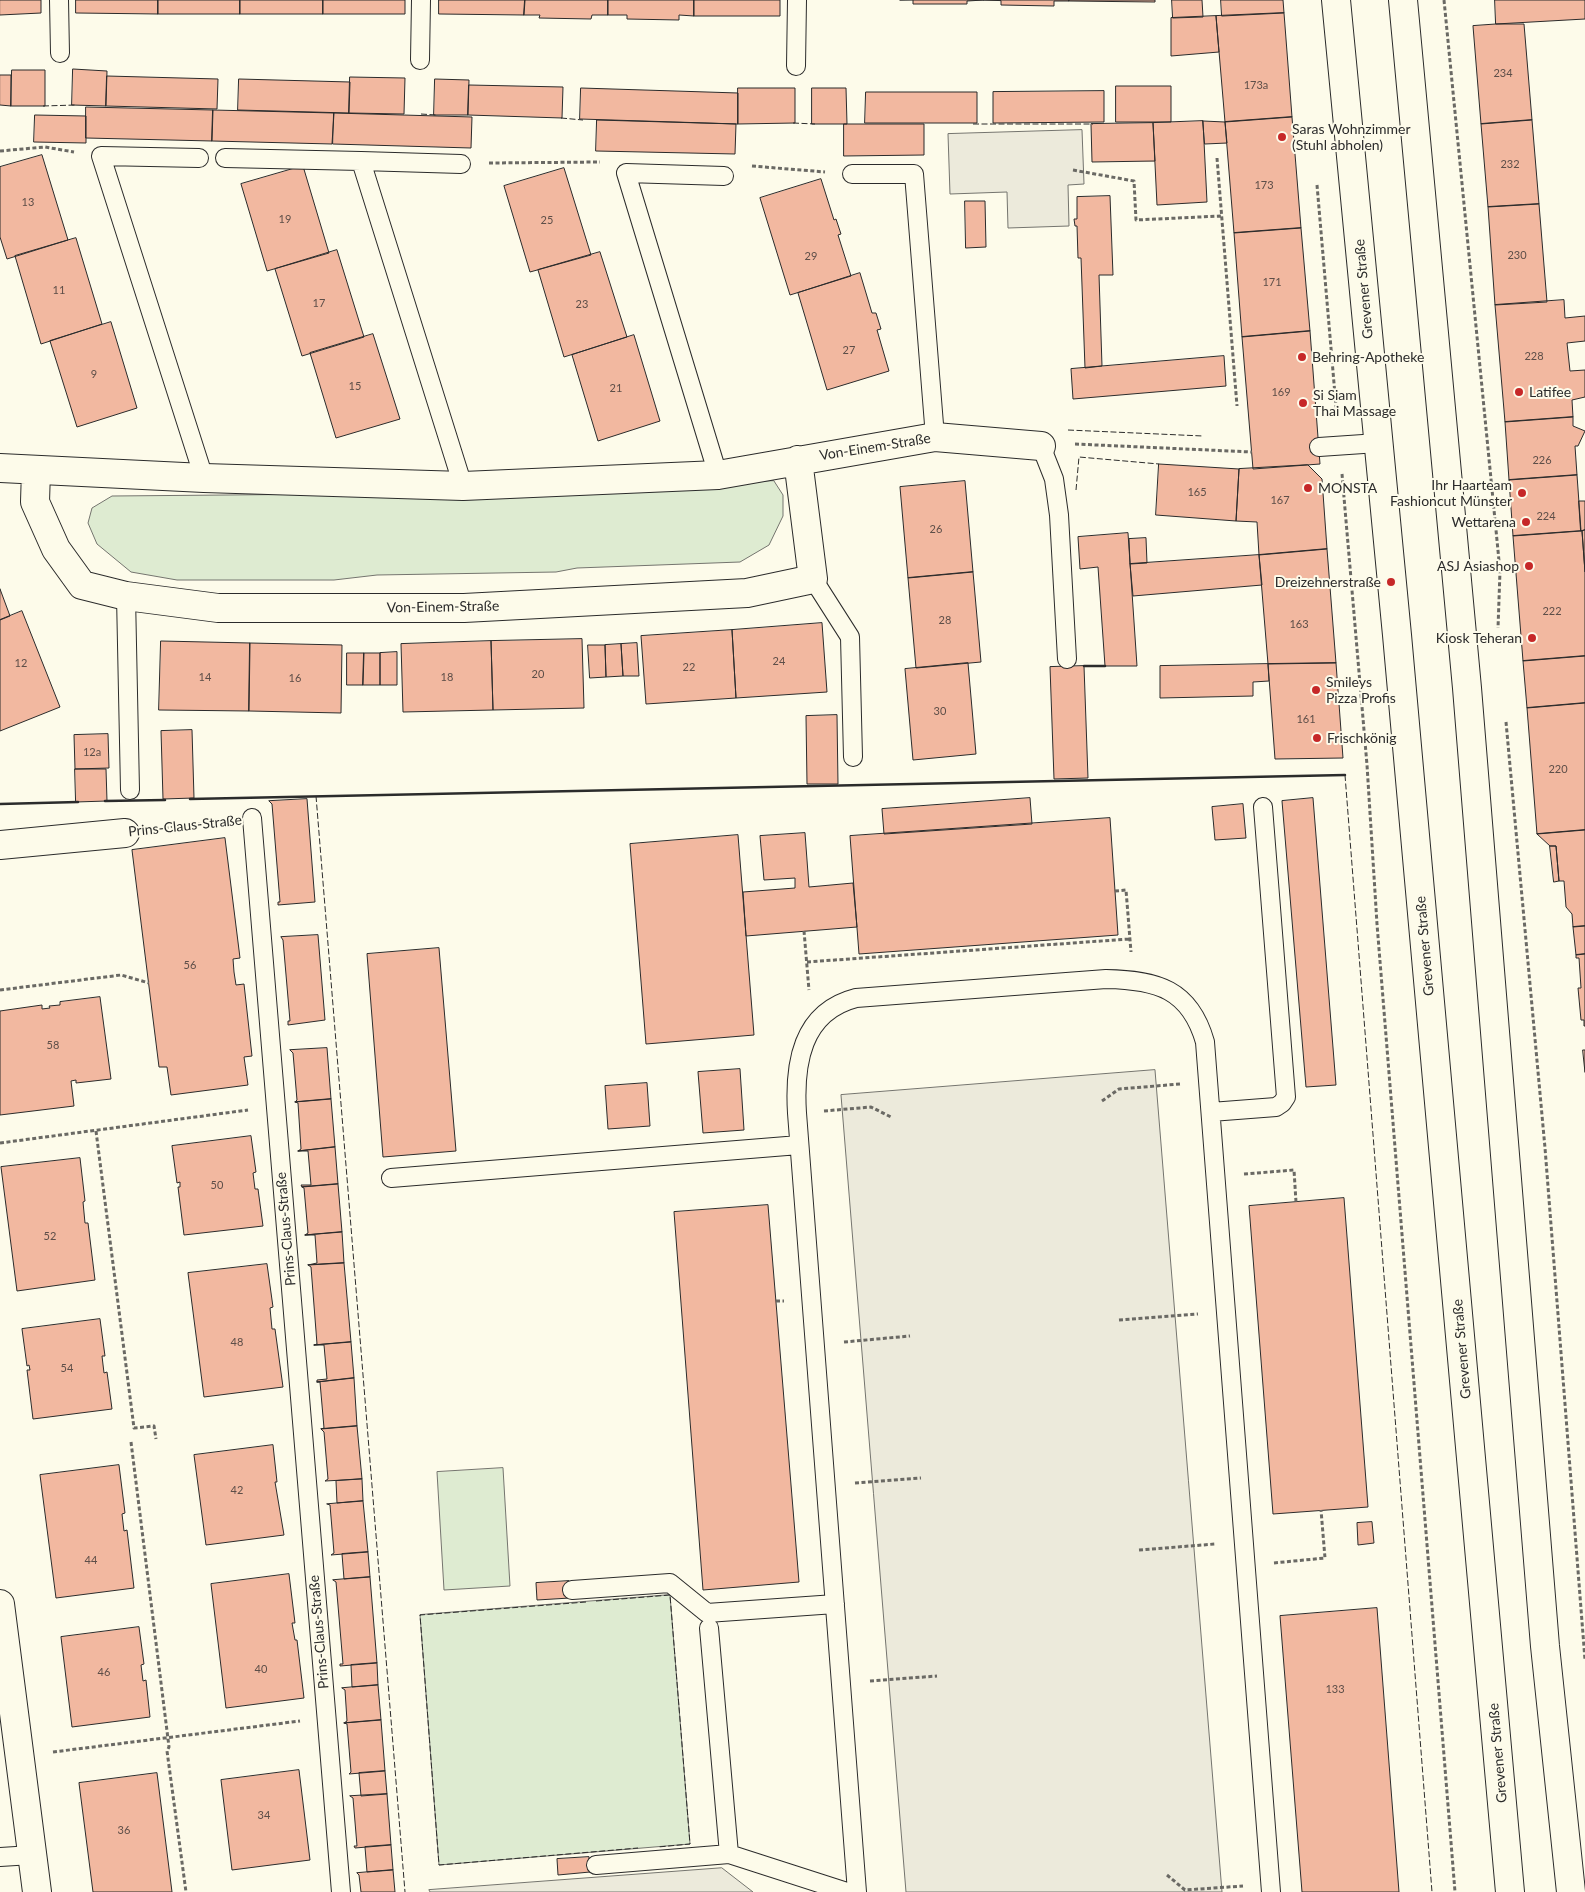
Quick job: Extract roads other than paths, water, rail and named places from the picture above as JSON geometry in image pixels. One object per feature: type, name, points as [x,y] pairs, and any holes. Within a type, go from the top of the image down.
[{"type":"main road","name":"Grevener Straße","points":[[1336,0],[1510,1892]]},
{"type":"main road","points":[[1403,0],[1467,688],[1545,1646],[1571,1892]]},
{"type":"main road","name":"Von-Einem-Straße","points":[[0,468],[204,478],[463,486],[718,475],[935,437],[1042,446]]},
{"type":"main road","points":[[798,460],[813,579]]},
{"type":"main road","name":"Von-Einem-Straße","points":[[36,470],[35,502],[56,549],[82,585],[126,596],[218,608],[464,608],[748,593],[813,579]]},
{"type":"main road","name":"Prins-Claus-Straße","points":[[0,845],[125,833]]},
{"type":"main road","points":[[0,1604],[3,1654],[20,1756],[37,1892]]},
{"type":"lane","points":[[59,0],[60,53]]},
{"type":"lane","points":[[420,60],[421,0]]},
{"type":"lane","points":[[796,66],[797,0]]},
{"type":"lane","points":[[199,158],[101,156],[204,478]]},
{"type":"lane","points":[[225,158],[461,164]]},
{"type":"lane","points":[[361,161],[463,486]]},
{"type":"lane","points":[[718,475],[626,173],[724,176]]},
{"type":"lane","points":[[852,174],[914,174],[935,437]]},
{"type":"lane","points":[[1319,447],[1378,443]]},
{"type":"lane","points":[[1042,446],[1054,479],[1059,515],[1067,659]]},
{"type":"lane","points":[[813,579],[850,638],[853,757]]},
{"type":"lane","points":[[126,596],[130,790]]},
{"type":"lane","points":[[1211,1112],[1276,1107],[1286,1097],[1263,807]]},
{"type":"lane","name":"Prins-Claus-Straße","points":[[252,818],[341,1892]]},
{"type":"lane","points":[[857,1892],[799,1145],[797,1113],[798,1062],[804,1044],[813,1029],[832,1009],[856,998],[1106,979],[1145,981],[1168,990],[1179,997],[1191,1010],[1200,1027],[1204,1042],[1209,1081],[1271,1888]]},
{"type":"lane","points":[[391,1178],[799,1145]]},
{"type":"lane","points":[[572,1590],[591,1595],[670,1582],[707,1613],[835,1604]]},
{"type":"lane","points":[[709,1628],[728,1854]]},
{"type":"lane","points":[[596,1865],[649,1854],[728,1854],[847,1892]]},
{"type":"lane","points":[[0,1857],[32,1855]]},
{"type":"place","name":"Saras Wohnzimmer (Stuhl abholen)","points":[[1282,137]]},
{"type":"place","name":"Behring-Apotheke","points":[[1302,357]]},
{"type":"place","name":"Latifee","points":[[1519,392]]},
{"type":"place","name":"Si Siam Thai Massage","points":[[1303,403]]},
{"type":"place","name":"MONSTA","points":[[1308,488]]},
{"type":"place","name":"Ihr Haarteam Fashioncut Münster","points":[[1522,493]]},
{"type":"place","name":"Wettarena","points":[[1526,522]]},
{"type":"place","name":"ASJ Asiashop","points":[[1529,566]]},
{"type":"place","name":"Dreizehnerstraße","points":[[1391,582]]},
{"type":"place","name":"Kiosk Teheran","points":[[1532,638]]},
{"type":"place","name":"Smileys Pizza Profis","points":[[1316,690]]},
{"type":"place","name":"Frischkönig","points":[[1317,738]]}]
